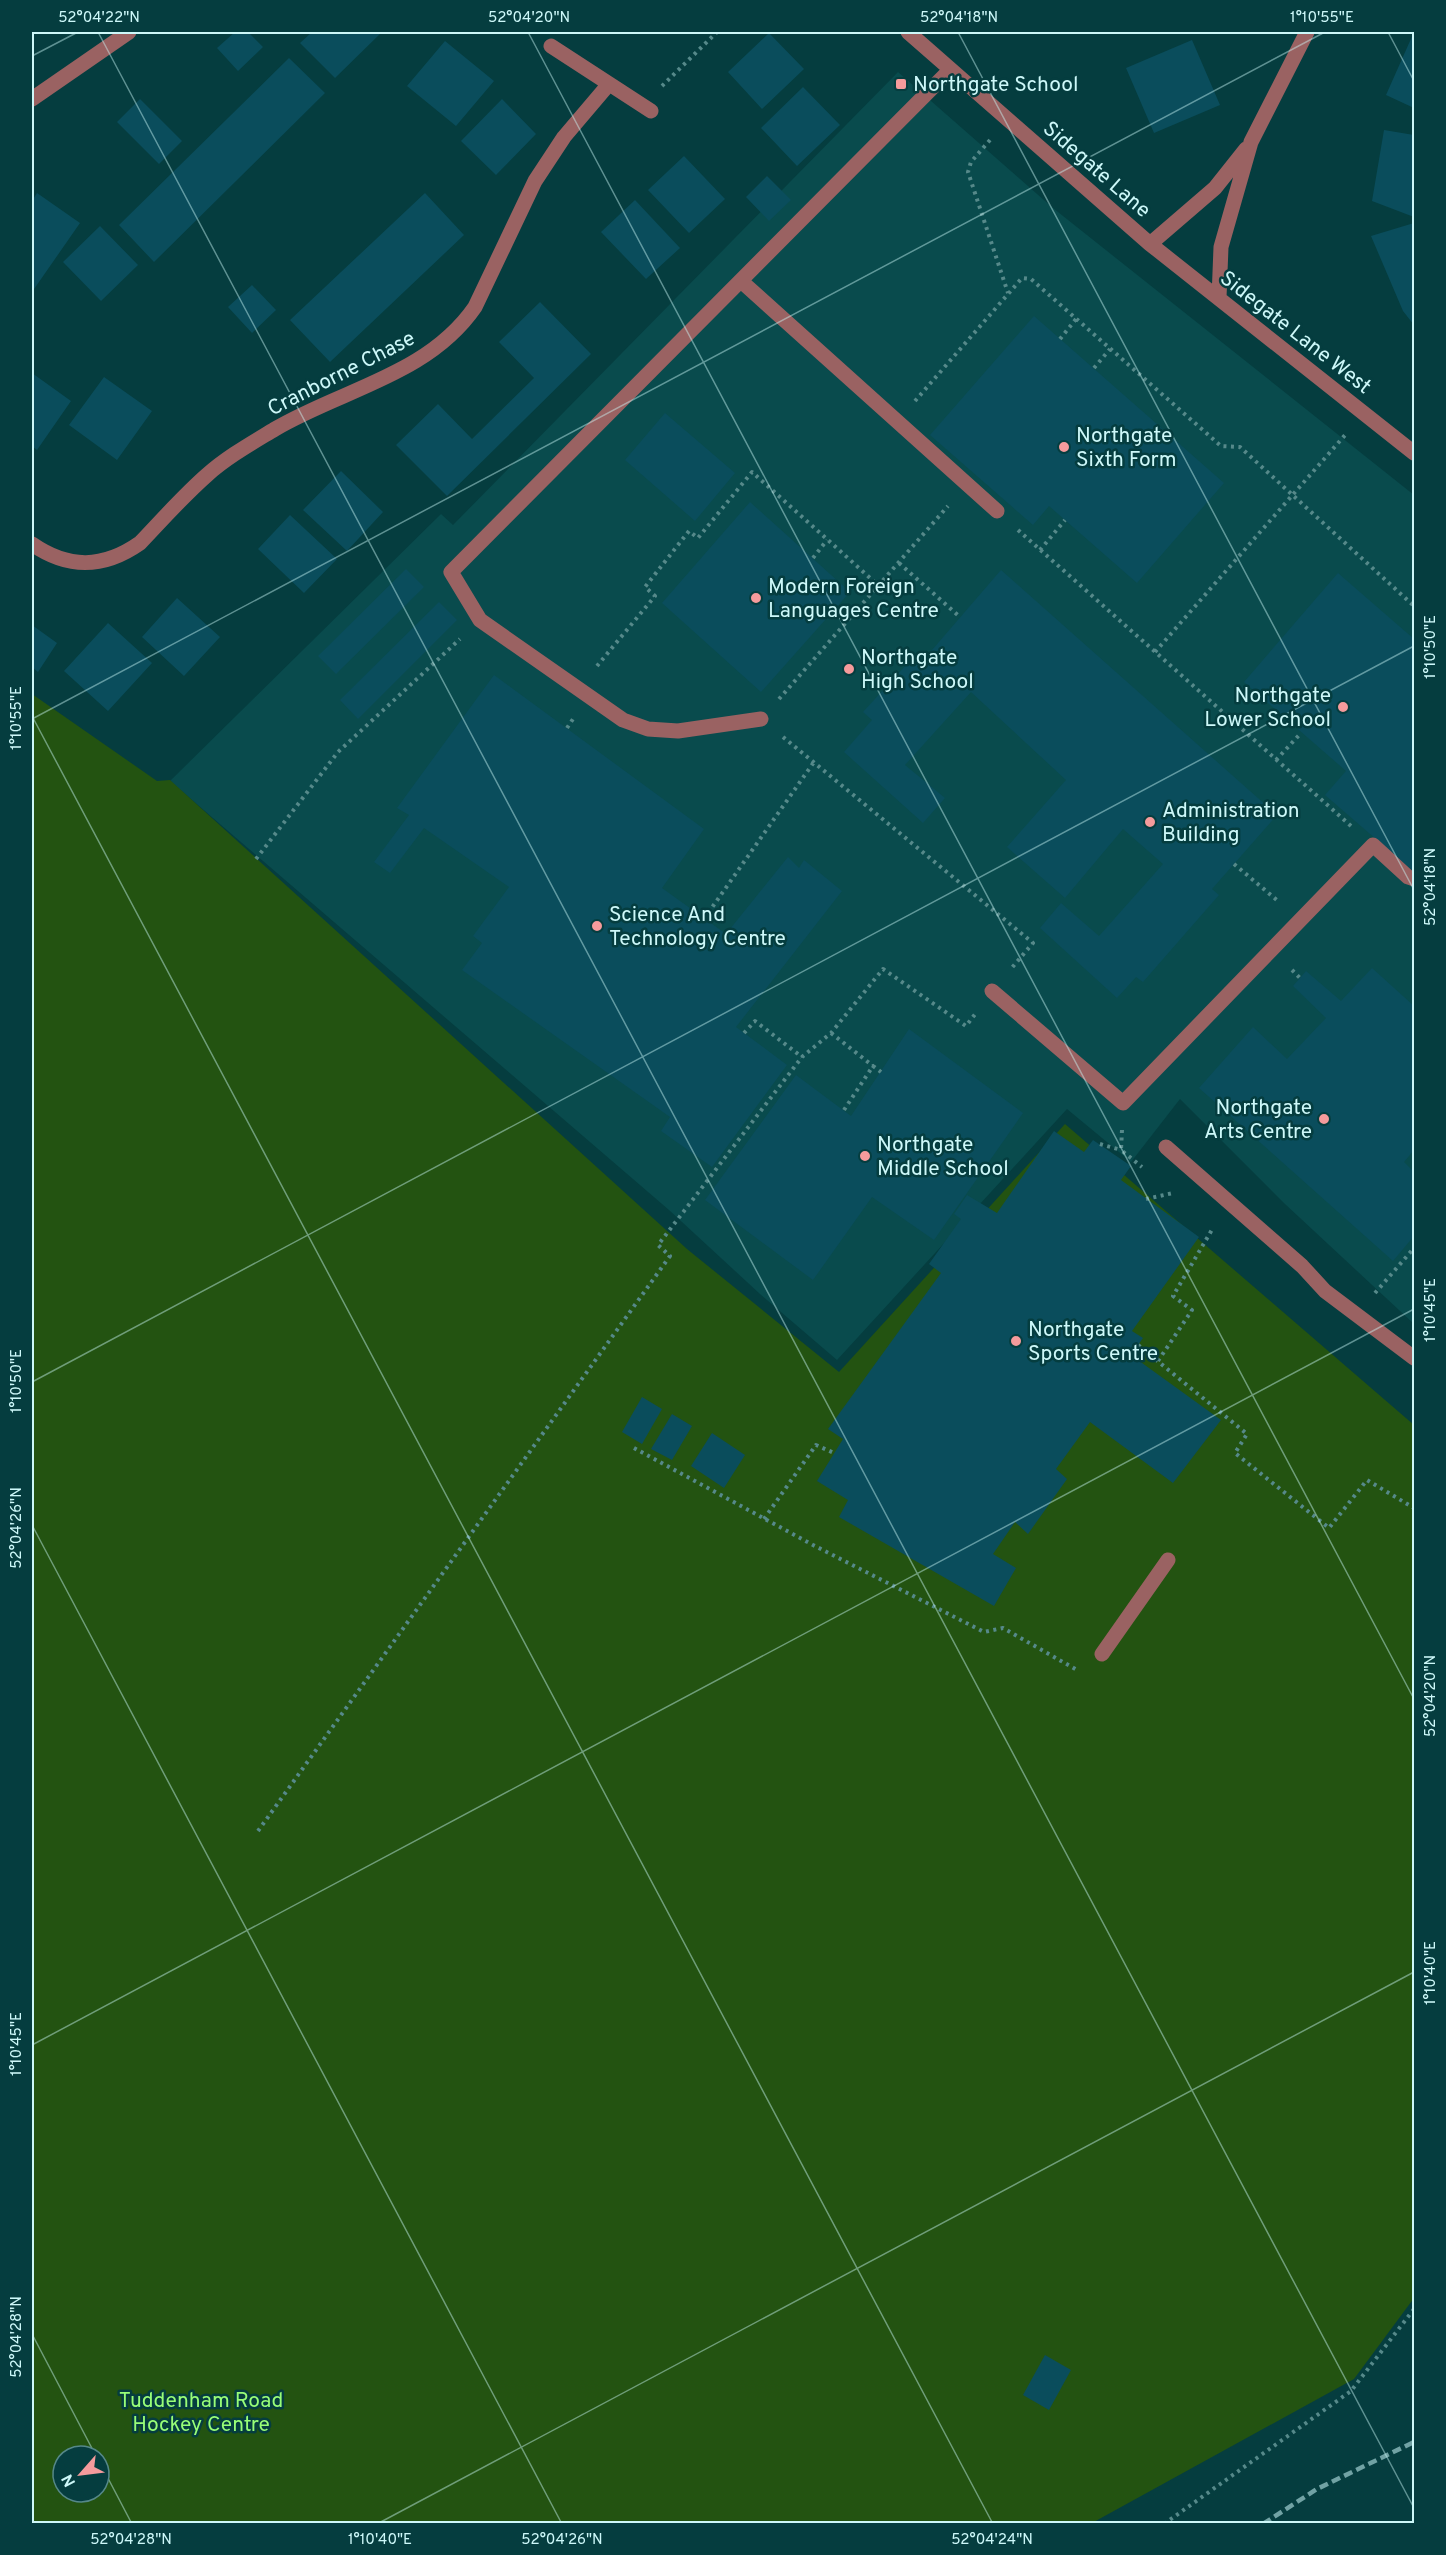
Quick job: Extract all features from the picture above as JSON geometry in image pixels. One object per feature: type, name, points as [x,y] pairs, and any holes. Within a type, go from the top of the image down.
[{"type":"street","points":[[32,99],[129,32]]},
{"type":"street","name":"Sidegate Lane","points":[[908,32],[1150,244],[1215,188],[1251,142]]},
{"type":"street","name":"Sidegate Lane","points":[[1219,298],[1221,247],[1251,142],[1307,32]]},
{"type":"street","points":[[551,46],[651,111]]},
{"type":"street","points":[[761,719],[678,731],[648,729],[623,720],[480,620],[451,572],[950,70]]},
{"type":"street","name":"Cranborne Chase","points":[[32,544],[61,561],[76,564],[94,563],[129,551],[140,543],[207,474],[229,458],[306,412],[402,370],[447,340],[462,326],[475,307],[535,181],[564,137],[609,84]]},
{"type":"street","name":"Sidegate Lane West","points":[[1150,244],[1414,453]]},
{"type":"street","points":[[741,281],[997,511]]},
{"type":"street","points":[[992,991],[1124,1103],[1373,845],[1408,877],[1414,879]]},
{"type":"street","points":[[1166,1148],[1302,1266],[1325,1291],[1414,1358]]},
{"type":"street","points":[[1102,1654],[1168,1560]]},
{"type":"path","points":[[661,87],[717,32]]},
{"type":"path","points":[[991,140],[971,162],[968,172],[1008,293]]},
{"type":"path","points":[[897,422],[1022,278],[1031,279],[1221,447],[1240,447],[1414,606]]},
{"type":"path","points":[[1060,339],[1076,319]]},
{"type":"path","points":[[1094,368],[1110,349]]},
{"type":"path","points":[[1155,652],[1348,433]]},
{"type":"path","points":[[579,688],[655,596],[645,587],[689,531],[698,538],[752,472],[878,585]]},
{"type":"path","points":[[258,1831],[670,1256],[658,1245],[802,1057],[831,1033],[884,969],[966,1026],[992,991],[1033,944],[761,719],[967,485]]},
{"type":"path","points":[[997,511],[1373,845]]},
{"type":"path","points":[[1040,550],[1065,520]]},
{"type":"path","points":[[813,558],[827,540]]},
{"type":"path","points":[[899,562],[960,617]]},
{"type":"path","points":[[256,859],[338,752],[480,620]]},
{"type":"path","points":[[1276,760],[1301,733]]},
{"type":"path","points":[[704,919],[814,762]]},
{"type":"path","points":[[1234,864],[1301,921]]},
{"type":"path","points":[[744,1033],[755,1021],[802,1057]]},
{"type":"path","points":[[831,1033],[881,1072]]},
{"type":"path","points":[[844,1110],[873,1066]]},
{"type":"path","points":[[1121,1150],[1124,1103]]},
{"type":"path","points":[[1100,1144],[1121,1150],[1148,1172]]},
{"type":"path","points":[[1165,1186],[1182,1200]]},
{"type":"path","points":[[1146,1199],[1174,1193]]},
{"type":"path","points":[[1158,1361],[1192,1310],[1173,1296],[1213,1227],[1206,1220]]},
{"type":"path","points":[[1357,1313],[1414,1248]]},
{"type":"path","points":[[1138,1345],[1247,1434],[1235,1453],[1329,1528],[1367,1480],[1414,1508]]},
{"type":"path","points":[[764,1519],[816,1445],[834,1453]]},
{"type":"path","points":[[634,1448],[764,1519],[984,1632],[1003,1628],[1088,1676],[1102,1654]]},
{"type":"path","points":[[1164,2523],[1351,2391],[1414,2308]]},
{"type":"shaded area","name":"Northgate High School","points":[[898,72],[1053,208],[1414,495],[1414,1324],[1285,1204],[1180,1099],[1131,1162],[1067,1109],[837,1360],[760,1294],[669,1210],[170,781],[441,514],[453,525]]},
{"type":"green space","name":"Northgate Sports Centre","points":[[32,694],[157,781],[170,780],[687,1249],[839,1372],[1065,1124],[1414,1425],[1414,2298],[1354,2379],[1092,2523],[32,2523]]},
{"type":"building","points":[[235,32],[248,32],[263,47],[238,71],[217,48]]},
{"type":"building","points":[[312,32],[382,32],[335,78],[300,43]]},
{"type":"building","points":[[1414,32],[1414,108],[1386,95]]},
{"type":"building","points":[[769,33],[804,69],[762,109],[728,72]]},
{"type":"building","points":[[1192,40],[1220,105],[1154,133],[1126,68]]},
{"type":"building","points":[[445,41],[494,81],[456,126],[407,86]]},
{"type":"building","points":[[289,58],[325,93],[154,262],[119,225]]},
{"type":"building","points":[[803,87],[840,125],[797,166],[761,128]]},
{"type":"building","points":[[140,99],[182,141],[159,164],[117,122]]},
{"type":"building","points":[[502,99],[536,134],[496,175],[461,141]]},
{"type":"building","points":[[1384,130],[1414,135],[1414,217],[1372,201]]},
{"type":"building","points":[[684,156],[725,199],[689,233],[648,190]]},
{"type":"building","points":[[767,176],[791,200],[769,221],[746,197]]},
{"type":"building","points":[[37,193],[80,223],[32,292],[32,201]]},
{"type":"building","points":[[425,193],[464,235],[330,362],[290,320]]},
{"type":"building","points":[[635,200],[680,248],[646,279],[601,232]]},
{"type":"building","points":[[1414,223],[1414,325],[1403,311],[1371,236]]},
{"type":"building","points":[[100,226],[138,265],[101,301],[63,262]]},
{"type":"building","points":[[252,285],[276,310],[252,333],[228,307]]},
{"type":"building","points":[[540,302],[591,354],[447,496],[396,445],[438,404],[472,439],[534,378],[499,342]]},
{"type":"building","name":"Northgate Sixth Form","points":[[1034,316],[1224,483],[1137,583],[1049,506],[1033,525],[930,435]]},
{"type":"building","points":[[32,373],[71,401],[37,450],[32,446]]},
{"type":"building","points":[[104,377],[152,411],[117,460],[69,425]]},
{"type":"building","points":[[665,413],[735,473],[695,521],[625,460]]},
{"type":"building","points":[[341,471],[383,512],[347,551],[303,510]]},
{"type":"building","name":"Modern Foreign Languages Centre","points":[[750,502],[850,592],[761,692],[662,603]]},
{"type":"building","points":[[290,515],[337,559],[304,593],[258,549]]},
{"type":"building","points":[[406,569],[424,587],[336,674],[318,656]]},
{"type":"building","name":"Administration Building","points":[[1001,570],[1277,815],[1212,889],[1219,895],[1143,982],[1136,977],[1117,998],[1040,928],[1061,903],[1099,936],[1163,864],[1123,829],[1065,898],[1007,847],[1066,780],[971,692],[905,765],[945,798],[923,823],[844,752],[872,720],[863,712],[919,651],[926,657]]},
{"type":"building","name":"Northgate Lower School","points":[[1338,573],[1414,639],[1414,872],[1325,795],[1346,771],[1244,682]]},
{"type":"building","points":[[177,598],[220,637],[184,676],[142,637]]},
{"type":"building","points":[[439,602],[457,620],[358,719],[340,700]]},
{"type":"building","points":[[108,623],[152,663],[108,711],[64,671]]},
{"type":"building","points":[[32,625],[57,643],[38,672],[32,667]]},
{"type":"building","name":"Science And Technology Centre","points":[[494,675],[704,829],[662,888],[726,934],[788,857],[799,868],[804,860],[842,891],[736,1027],[787,1065],[712,1167],[661,1131],[670,1117],[462,970],[482,943],[473,936],[509,887],[424,828],[390,873],[374,862],[409,815],[397,808]]},
{"type":"building","name":"Northgate Arts Centre","points":[[1372,968],[1414,1006],[1414,1150],[1404,1162],[1414,1172],[1414,1236],[1393,1261],[1199,1088],[1253,1027],[1287,1059],[1326,1018],[1293,986],[1306,971],[1341,1001]]},
{"type":"building","name":"Northgate Middle School","points":[[909,1029],[1023,1113],[934,1240],[872,1197],[813,1280],[705,1200],[796,1075],[851,1116]]},
{"type":"building","name":"Northgate Sports Centre","points":[[1054,1131],[1084,1152],[1093,1140],[1131,1166],[1121,1180],[1199,1237],[1132,1331],[1143,1338],[1131,1355],[1221,1420],[1173,1483],[1090,1422],[1056,1469],[1067,1479],[1028,1534],[1015,1522],[993,1554],[1016,1568],[994,1606],[839,1517],[848,1500],[817,1481],[843,1439],[828,1429],[941,1273],[929,1264],[961,1219],[954,1214],[967,1195],[997,1213]]},
{"type":"building","points":[[642,1397],[662,1409],[642,1444],[622,1432]]},
{"type":"building","points":[[672,1414],[692,1426],[672,1460],[651,1449]]},
{"type":"building","points":[[712,1433],[745,1455],[724,1488],[691,1466]]},
{"type":"building","points":[[1045,2355],[1071,2370],[1049,2410],[1023,2395]]},
{"type":"railway","points":[[1263,2524],[1317,2489],[1414,2442]]},
{"type":"place","name":"Northgate School","points":[[901,84]]},
{"type":"place","name":"Northgate Sixth Form","points":[[1064,447]]},
{"type":"place","name":"Modern Foreign Languages Centre","points":[[756,598]]},
{"type":"place","name":"Northgate High School","points":[[849,669]]},
{"type":"place","name":"Northgate Lower School","points":[[1343,707]]},
{"type":"place","name":"Administration Building","points":[[1150,822]]},
{"type":"place","name":"Science And Technology Centre","points":[[597,926]]},
{"type":"place","name":"Northgate Arts Centre","points":[[1324,1119]]},
{"type":"place","name":"Northgate Middle School","points":[[865,1156]]},
{"type":"place","name":"Northgate Sports Centre","points":[[1016,1341]]},
{"type":"park label","name":"Tuddenham Road Hockey Centre","points":[[201,2412]]}]
